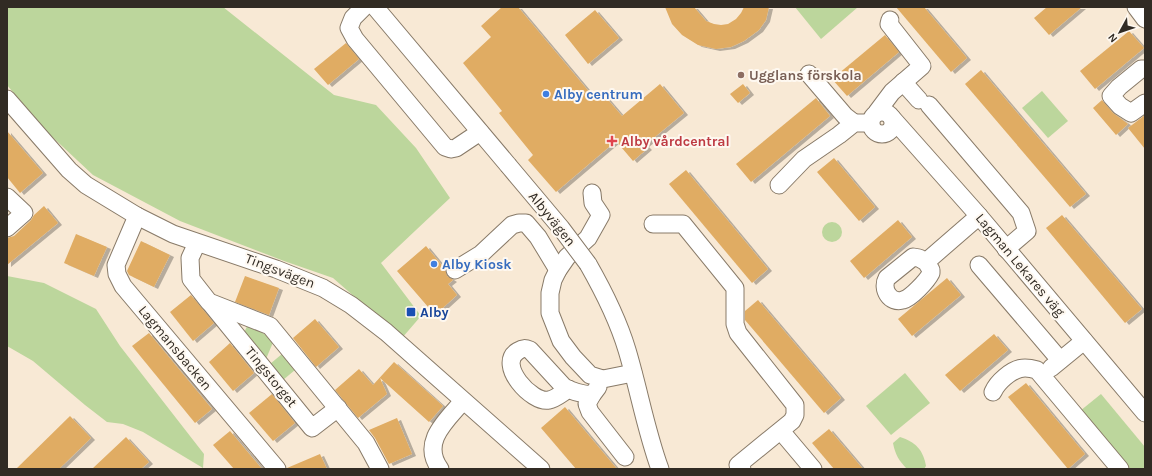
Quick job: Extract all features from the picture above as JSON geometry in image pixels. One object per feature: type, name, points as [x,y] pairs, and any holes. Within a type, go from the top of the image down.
[{"type":"street","points":[[364,7],[353,18],[349,28],[355,39],[445,146],[451,149],[456,148],[480,132]]},
{"type":"street","name":"Albyvägen","points":[[375,7],[562,228],[588,264],[616,318],[660,469]]},
{"type":"street","points":[[1136,7],[1145,19]]},
{"type":"street","points":[[779,185],[804,159],[854,123],[880,118],[892,92],[922,66],[890,24],[890,20]]},
{"type":"street","points":[[1145,69],[1141,69],[1119,87],[1112,96],[1120,106],[1131,113],[1145,103]]},
{"type":"street","points":[[809,74],[845,116],[854,123]]},
{"type":"street","points":[[903,82],[924,103],[1021,213],[1027,231],[1006,249]]},
{"type":"street","name":"Tingsvägen","points":[[7,99],[74,175],[86,185],[137,216],[173,234],[276,269],[323,288],[351,305],[374,322],[541,469]]},
{"type":"street","name":"Lagman Lekares väg","points":[[880,118],[979,216],[1084,341],[1143,406]]},
{"type":"street","points":[[592,193],[592,204],[601,215],[588,238],[567,257],[558,270],[553,280],[550,293],[550,313],[561,341],[573,357],[590,375],[603,379],[633,373]]},
{"type":"street","points":[[7,197],[24,213],[7,228]]},
{"type":"street","name":"Lagmansbacken","points":[[137,216],[116,265],[117,274],[123,286],[277,469]]},
{"type":"street","points":[[926,262],[979,216]]},
{"type":"street","points":[[455,270],[481,254],[512,225],[526,223],[538,237],[558,270]]},
{"type":"street","points":[[653,224],[683,224],[735,288],[735,324],[738,333],[795,405],[795,415],[792,421],[740,467]]},
{"type":"street","name":"Tingstorget","points":[[197,243],[190,258],[191,279],[312,428],[338,408]]},
{"type":"street","points":[[979,265],[1060,360]]},
{"type":"street","points":[[209,302],[270,326],[366,443],[380,469]]},
{"type":"street","points":[[1042,376],[1084,341]]},
{"type":"street","points":[[993,392],[996,385],[1014,370],[1030,368],[1037,370],[1120,469]]},
{"type":"street","points":[[603,379],[587,404],[590,412],[625,457]]},
{"type":"street","points":[[569,389],[575,393],[592,395]]},
{"type":"street","points":[[440,469],[437,465],[433,452],[432,443],[438,432],[463,401]]},
{"type":"street","points":[[781,431],[812,469]]},
{"type":"green space","points":[[7,7],[223,7],[334,95],[376,105],[416,148],[450,198],[381,263],[421,316],[402,338],[333,278],[180,221],[93,175],[47,132],[7,85]]},
{"type":"green space","points":[[795,7],[858,7],[821,39]]},
{"type":"green space","points":[[1042,91],[1068,121],[1048,138],[1022,108]]},
{"type":"green space","points":[[832,222],[839,225],[842,232],[839,239],[832,242],[825,239],[822,232],[825,225]]},
{"type":"green space","points":[[7,276],[44,283],[96,309],[120,346],[204,454],[203,468],[143,432],[123,424],[107,422],[33,361],[7,346]]},
{"type":"green space","points":[[248,324],[274,340],[266,359],[244,333]]},
{"type":"green space","points":[[282,354],[295,370],[283,380],[270,364]]},
{"type":"green space","points":[[905,373],[930,403],[891,435],[866,406]]},
{"type":"green space","points":[[1101,394],[1145,447],[1145,467],[1142,469],[1128,469],[1080,411]]},
{"type":"green space","points":[[900,437],[910,441],[921,451],[926,466],[924,469],[907,469],[902,463],[896,454],[893,443]]},
{"type":"building","name":"Alby centrum","points":[[502,7],[518,7],[596,100],[603,94],[622,116],[660,84],[684,113],[645,145],[648,148],[633,161],[616,141],[556,192],[528,160],[533,155],[499,113],[502,111],[463,63],[491,37],[481,26]]},
{"type":"building","points":[[665,7],[694,7],[706,21],[721,25],[728,24],[736,19],[744,7],[769,7],[766,20],[759,30],[744,41],[731,47],[716,49],[698,45],[682,35],[672,24]]},
{"type":"building","points":[[896,7],[924,7],[967,58],[951,72]]},
{"type":"building","points":[[1047,7],[1082,7],[1049,35],[1034,18]]},
{"type":"building","points":[[595,10],[619,38],[588,64],[565,35]]},
{"type":"building","points":[[1129,31],[1144,48],[1095,89],[1080,71]]},
{"type":"building","points":[[885,35],[899,52],[847,96],[832,79]]},
{"type":"building","points":[[346,43],[359,59],[328,85],[314,69]]},
{"type":"building","points":[[981,70],[1086,194],[1070,207],[965,84]]},
{"type":"building","points":[[743,84],[750,93],[738,103],[730,94]]},
{"type":"building","points":[[816,98],[830,116],[751,182],[736,164]]},
{"type":"building","points":[[1102,100],[1113,113],[1128,124],[1116,135],[1093,108]]},
{"type":"building","points":[[1145,115],[1145,149],[1128,128]]},
{"type":"building","points":[[7,131],[43,173],[20,193],[7,177]]},
{"type":"building","points":[[834,158],[875,207],[859,221],[817,172]]},
{"type":"building","points":[[686,170],[768,269],[752,283],[669,184]]},
{"type":"building","points":[[44,206],[58,223],[7,265],[7,238],[14,236]]},
{"type":"building","points":[[1062,215],[1142,309],[1125,323],[1046,228]]},
{"type":"building","points":[[898,220],[912,237],[864,278],[850,261]]},
{"type":"building","points":[[76,234],[107,247],[94,276],[64,263]]},
{"type":"building","points":[[141,241],[170,255],[154,287],[129,275],[127,271]]},
{"type":"building","points":[[426,246],[445,269],[447,276],[453,280],[448,284],[457,295],[435,315],[397,271]]},
{"type":"building","points":[[245,276],[279,288],[269,315],[235,302]]},
{"type":"building","points":[[947,278],[961,295],[912,336],[898,319]]},
{"type":"building","points":[[191,295],[214,323],[193,341],[170,312]]},
{"type":"building","points":[[758,300],[841,398],[824,413],[745,320],[745,311]]},
{"type":"building","points":[[315,319],[339,347],[316,367],[293,338]]},
{"type":"building","points":[[149,333],[212,409],[195,423],[132,346]]},
{"type":"building","points":[[994,334],[1008,350],[960,391],[945,375]]},
{"type":"building","points":[[230,343],[254,373],[233,391],[209,362]]},
{"type":"building","points":[[394,362],[443,406],[429,422],[380,378],[387,394],[358,418],[335,390],[359,369],[373,385]]},
{"type":"building","points":[[1026,383],[1085,454],[1068,469],[1008,397]]},
{"type":"building","points":[[272,394],[295,423],[273,441],[249,413]]},
{"type":"building","points":[[565,407],[617,469],[576,469],[541,428]]},
{"type":"building","points":[[70,416],[91,438],[59,469],[16,469]]},
{"type":"building","points":[[397,418],[412,454],[389,464],[369,430]]},
{"type":"building","points":[[829,429],[863,469],[834,469],[812,443]]},
{"type":"building","points":[[230,431],[262,469],[234,469],[213,445]]},
{"type":"building","points":[[126,437],[149,462],[141,469],[92,469]]},
{"type":"building","points":[[320,454],[327,469],[287,469],[287,468]]},
{"type":"place","name":"Ugglans förskola","points":[[741,75]]},
{"type":"place","name":"Alby centrum","points":[[546,94]]},
{"type":"place","name":"Alby vårdcentral","points":[[612,141]]},
{"type":"place","name":"Alby Kiosk","points":[[434,264]]},
{"type":"place","name":"Alby","points":[[411,312]]}]
